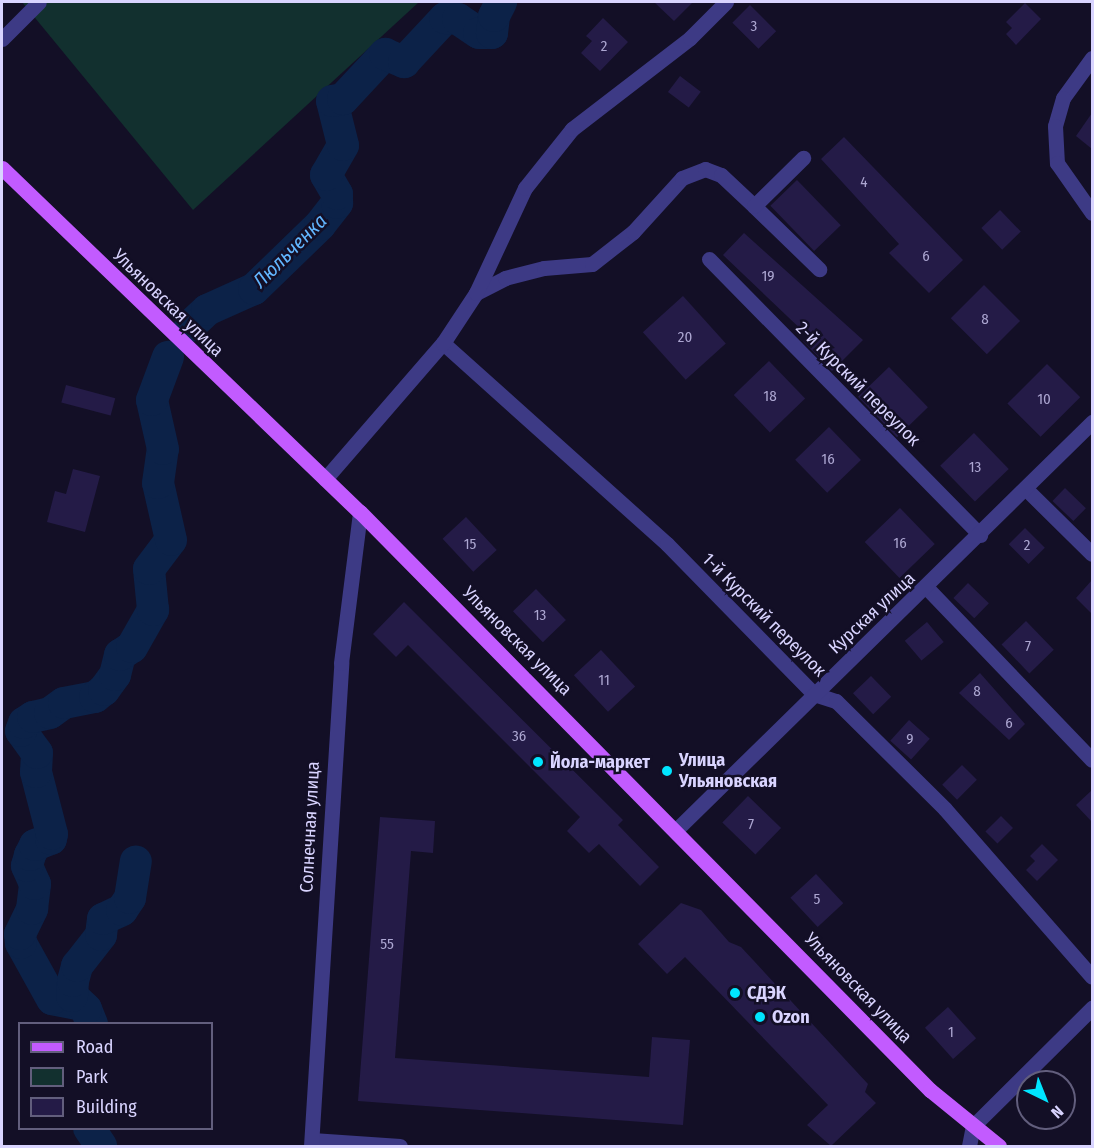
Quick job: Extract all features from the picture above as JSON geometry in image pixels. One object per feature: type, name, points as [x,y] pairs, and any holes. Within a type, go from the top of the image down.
[{"type":"main road","name":"Ульяновская улица","points":[[2,168],[360,512],[930,1090],[999,1146]]},
{"type":"street","points":[[2,39],[39,2]]},
{"type":"street","points":[[325,479],[398,400],[443,343],[476,293],[525,188],[572,129],[690,39],[726,2]]},
{"type":"street","points":[[1092,58],[1063,98],[1055,126],[1057,163],[1092,213]]},
{"type":"street","points":[[754,206],[803,158]]},
{"type":"street","points":[[476,293],[505,278],[544,268],[592,264],[633,232],[682,178],[705,169],[721,174],[819,269]]},
{"type":"street","name":"2-й Курский переулок","points":[[709,259],[980,536]]},
{"type":"street","name":"1-й Курский переулок","points":[[443,343],[667,544],[814,694],[836,701],[945,809],[1092,976]]},
{"type":"street","name":"Курская улица","points":[[676,830],[1027,490],[1092,422]]},
{"type":"street","points":[[1027,490],[1092,554]]},
{"type":"street","name":"Солнечная улица","points":[[311,1143],[341,663],[360,512]]},
{"type":"street","points":[[927,588],[1092,760]]},
{"type":"street","points":[[969,1146],[973,1126],[1092,1008]]},
{"type":"street","points":[[311,1143],[400,1146]]},
{"type":"green space","points":[[22,2],[419,2],[193,210]]},
{"type":"building","points":[[654,2],[693,2],[674,21]]},
{"type":"building","points":[[1025,3],[1041,19],[1016,45],[1006,34],[1012,28],[1006,22]]},
{"type":"building","points":[[750,5],[776,31],[758,49],[732,23]]},
{"type":"building","points":[[603,18],[628,42],[600,71],[581,53],[592,41],[586,36]]},
{"type":"building","points":[[680,76],[701,92],[689,108],[668,92]]},
{"type":"building","points":[[1092,113],[1092,149],[1076,136]]},
{"type":"building","points":[[844,137],[963,260],[929,293],[889,253],[899,244],[821,159]]},
{"type":"building","points":[[797,180],[841,225],[814,251],[770,206]]},
{"type":"building","points":[[1000,210],[1021,232],[1002,250],[981,228]]},
{"type":"building","points":[[744,233],[863,340],[832,371],[803,341],[808,336],[723,255]]},
{"type":"building","points":[[984,285],[1020,321],[987,354],[951,318]]},
{"type":"building","points":[[683,296],[726,344],[686,380],[643,332]]},
{"type":"building","points":[[769,361],[805,398],[770,432],[734,395]]},
{"type":"building","points":[[1047,364],[1080,397],[1041,437],[1007,404]]},
{"type":"building","points":[[889,367],[928,407],[897,437],[858,397]]},
{"type":"building","points":[[66,385],[115,398],[111,416],[61,402]]},
{"type":"building","points":[[829,427],[861,460],[827,493],[795,460]]},
{"type":"building","points":[[974,433],[1009,469],[975,502],[940,466]]},
{"type":"building","points":[[73,469],[100,476],[85,532],[47,522],[55,491],[66,494]]},
{"type":"building","points":[[1065,488],[1086,508],[1073,521],[1052,501]]},
{"type":"building","points":[[900,508],[935,544],[899,578],[865,542]]},
{"type":"building","points":[[466,517],[497,550],[473,572],[443,539]]},
{"type":"building","points":[[1025,528],[1045,548],[1029,564],[1009,544]]},
{"type":"building","points":[[1092,580],[1092,614],[1076,598]]},
{"type":"building","points":[[968,583],[989,603],[974,618],[953,598]]},
{"type":"building","points":[[536,589],[566,620],[543,642],[513,611]]},
{"type":"building","points":[[404,602],[623,820],[618,825],[659,867],[640,886],[599,844],[589,853],[567,831],[580,817],[408,645],[396,657],[373,634]]},
{"type":"building","points":[[1026,621],[1054,650],[1029,673],[1002,645]]},
{"type":"building","points":[[927,622],[944,642],[921,661],[905,641]]},
{"type":"building","points":[[601,650],[635,687],[608,712],[574,675]]},
{"type":"building","points":[[980,673],[1025,724],[1009,740],[959,693]]},
{"type":"building","points":[[871,676],[891,697],[873,714],[853,693]]},
{"type":"building","points":[[909,720],[930,739],[911,760],[890,741]]},
{"type":"building","points":[[962,765],[977,780],[957,800],[942,785]]},
{"type":"building","points":[[1092,790],[1092,822],[1076,805]]},
{"type":"building","points":[[748,796],[781,828],[755,855],[722,823]]},
{"type":"building","points":[[1001,816],[1013,828],[997,844],[985,832]]},
{"type":"building","points":[[380,817],[435,821],[433,853],[411,851],[395,1058],[649,1077],[652,1037],[690,1040],[683,1125],[358,1101]]},
{"type":"building","points":[[1042,844],[1058,860],[1037,881],[1026,870],[1035,861],[1030,856]]},
{"type":"building","points":[[816,874],[843,903],[818,927],[790,898]]},
{"type":"building","points":[[681,903],[701,910],[729,942],[741,947],[868,1084],[865,1092],[876,1103],[831,1146],[807,1125],[828,1105],[685,957],[667,974],[638,944]]},
{"type":"building","points":[[948,1007],[976,1038],[953,1059],[925,1028]]},
{"type":"waterway","name":"Люльченка","points":[[190,326],[207,310],[254,289],[320,225],[337,203],[337,194],[326,175],[343,145],[332,101],[343,99],[385,54],[404,62],[445,18],[458,19],[479,33],[492,33],[494,16],[501,2]]},
{"type":"waterway","name":"Люльченка","points":[[77,1004],[52,999],[21,943],[20,934],[32,909],[35,884],[27,866],[30,855],[35,845],[51,839],[52,834],[36,772],[37,753],[21,731],[24,723],[33,717],[50,713],[64,703],[95,697],[104,690],[115,675],[120,655],[132,647],[153,610],[149,569],[171,540],[158,483],[163,449],[152,400],[168,357]]},
{"type":"waterway","name":"Люльченка","points":[[91,1022],[86,1009],[72,996],[77,966],[101,935],[103,919],[122,910],[130,898],[136,861]]},
{"type":"waterway","name":"Люльченка","points":[[90,1130],[101,1146]]},
{"type":"place","name":"Йола-маркет","points":[[538,762]]},
{"type":"place","name":"Улица Ульяновская","points":[[667,771]]},
{"type":"place","name":"СДЭК","points":[[735,993]]},
{"type":"place","name":"Ozon","points":[[760,1017]]}]
